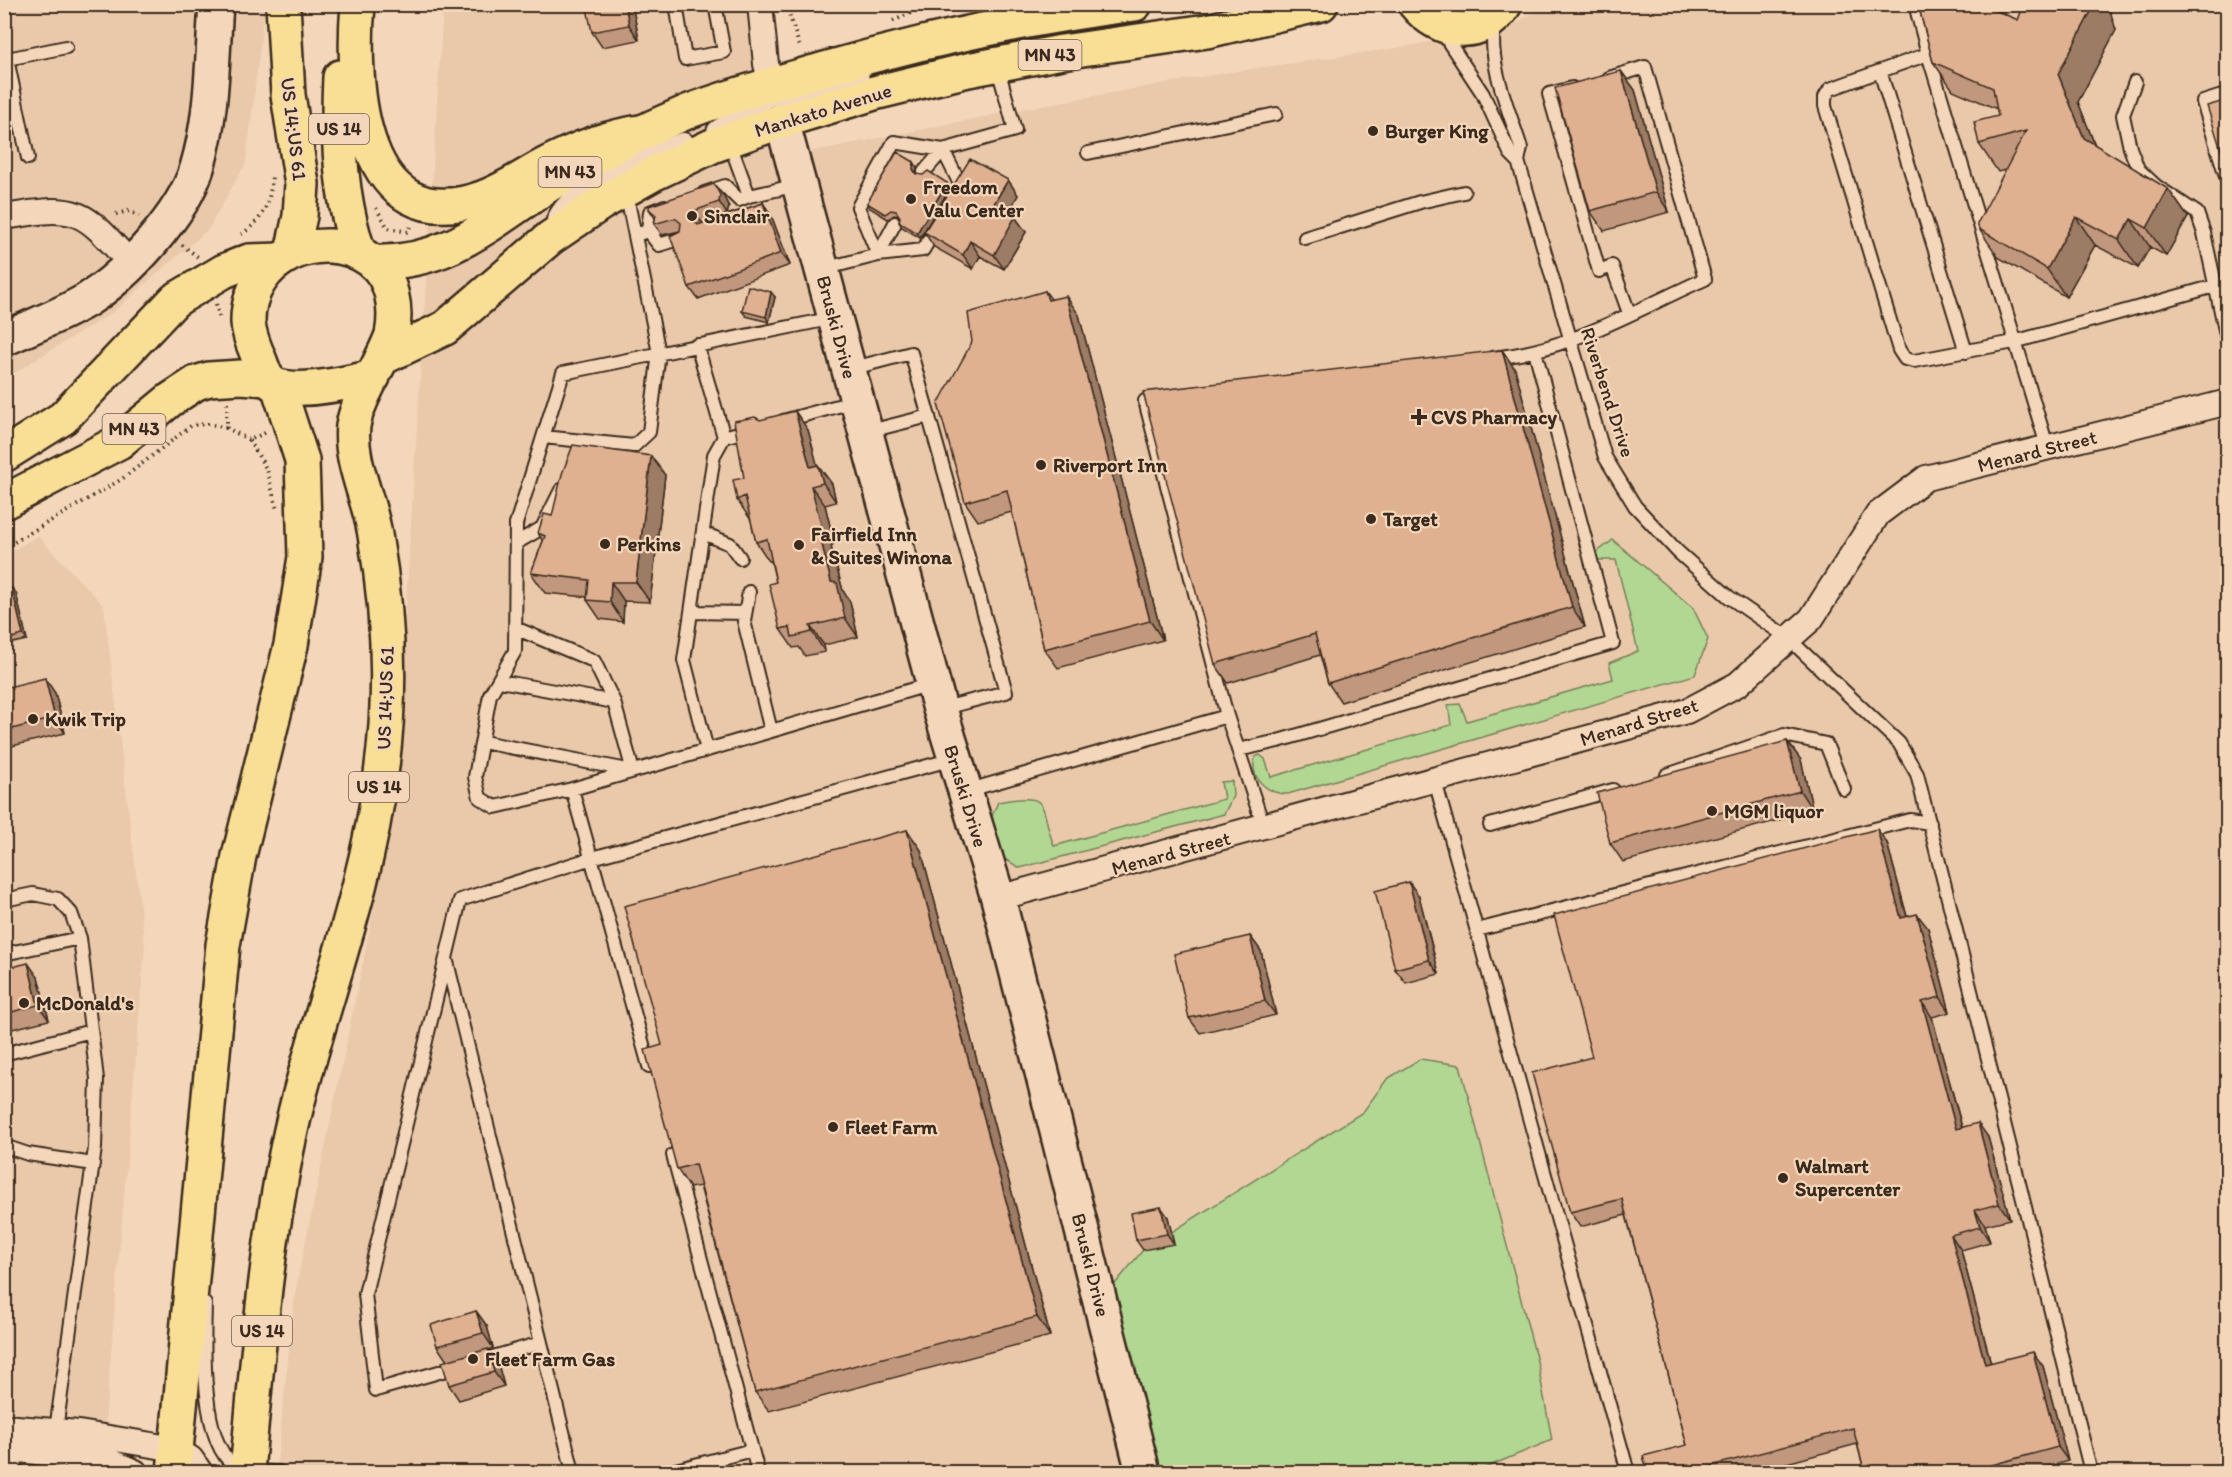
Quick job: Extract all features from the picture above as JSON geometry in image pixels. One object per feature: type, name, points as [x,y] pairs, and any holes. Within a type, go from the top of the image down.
[{"type":"main road","name":"US 14;US 61","points":[[197,1223],[223,945],[239,856],[291,645],[305,557],[302,460],[273,382],[250,335],[248,320],[261,280],[286,256],[300,216],[302,184],[288,95],[283,4]]},
{"type":"main road","name":"US 14;US 61","points":[[247,1471],[279,1193],[309,1059],[360,888],[373,830],[382,772],[388,676],[384,601],[374,526],[358,468],[353,424],[378,367],[394,321],[392,296],[388,284],[366,257],[347,204],[339,128],[340,64],[348,4]]},
{"type":"main road","points":[[358,4],[355,35],[357,78],[367,141],[383,173],[398,187],[425,203],[459,203],[480,199],[505,189],[544,165],[585,146],[613,136],[646,131]]},
{"type":"main road","name":"Mankato Avenue","points":[[366,257],[413,260],[453,247],[484,230],[556,180],[646,131],[729,96],[872,55],[971,32],[1071,13],[1135,4]]},
{"type":"main road","name":"Mankato Avenue","points":[[378,367],[446,328],[549,238],[655,173],[729,140],[874,93],[998,65],[1207,31],[1321,4]]},
{"type":"main road","points":[[1425,14],[1465,30],[1504,9]]},
{"type":"main road","points":[[286,256],[323,245],[366,257]]},
{"type":"main road","name":"MN 43","points":[[4,455],[63,418],[175,300],[224,271],[249,261],[286,256]]},
{"type":"main road","points":[[273,382],[338,385],[378,367]]},
{"type":"main road","name":"MN 43","points":[[4,502],[118,442],[170,400],[196,383],[209,379],[241,377],[273,382]]},
{"type":"main road","name":"US 14","points":[[175,1461],[197,1223]]},
{"type":"street","points":[[4,339],[88,299],[131,264],[165,224],[184,195],[197,169],[210,96],[216,4]]},
{"type":"street","points":[[549,238],[563,212],[591,189],[626,168],[736,123],[758,105],[771,84],[766,64],[760,4]]},
{"type":"street","points":[[782,121],[796,100],[819,85],[950,44],[971,32]]},
{"type":"street","name":"Bruski Drive","points":[[782,121],[954,758],[998,898],[1143,1473]]},
{"type":"street","points":[[4,217],[57,210],[79,214],[94,223],[131,264]]},
{"type":"street","name":"Menard Street","points":[[998,898],[1264,828],[1687,711],[1738,684],[1811,619],[1878,514],[1926,478],[2228,402]]},
{"type":"street","points":[[4,1427],[56,1430],[175,1461],[191,1459],[200,1473]]},
{"type":"street","points":[[12,1457],[109,1461],[135,1473]]},
{"type":"lane","points":[[676,4],[685,59],[724,52],[715,4]]},
{"type":"lane","points":[[1915,4],[2014,342],[2048,448]]},
{"type":"lane","name":"Riverbend Drive","points":[[1504,9],[1491,37],[1493,55],[1521,148],[1518,161]]},
{"type":"lane","name":"Riverbend Drive","points":[[1425,14],[1464,62],[1483,94],[1510,153],[1518,161],[1605,457],[1635,506],[1678,552],[1729,597],[1788,638],[1899,743],[1917,774],[2091,1473]]},
{"type":"lane","points":[[28,158],[6,56],[66,47]]},
{"type":"lane","points":[[1928,54],[1830,89],[1825,97],[1825,106],[1899,350],[1905,359],[1914,361],[2014,342],[2215,286]]},
{"type":"lane","points":[[878,255],[858,207],[894,142],[943,150],[1015,130],[998,65]]},
{"type":"lane","points":[[1478,359],[1535,351],[1570,342],[1705,279],[1646,67],[1549,94],[1599,271],[1612,266],[1629,313]]},
{"type":"lane","points":[[1880,71],[1966,352]]},
{"type":"lane","points":[[2135,82],[2123,115],[2130,148],[2138,169],[2156,186],[2197,213],[2204,233],[2228,344]]},
{"type":"lane","points":[[2228,94],[2203,102],[2228,183]]},
{"type":"lane","points":[[1088,153],[1276,114]]},
{"type":"lane","points":[[729,140],[738,202]]},
{"type":"lane","points":[[924,172],[943,150]]},
{"type":"lane","points":[[822,269],[878,255],[923,250],[961,186],[943,150]]},
{"type":"lane","points":[[738,202],[799,185]]},
{"type":"lane","points":[[682,238],[659,245],[653,230],[650,212],[724,186],[738,202]]},
{"type":"lane","points":[[543,437],[572,446],[634,446],[642,441],[649,432],[659,353],[626,190]]},
{"type":"lane","points":[[1305,238],[1420,202],[1464,192]]},
{"type":"lane","points":[[878,255],[895,223]]},
{"type":"lane","points":[[635,236],[653,230]]},
{"type":"lane","points":[[707,750],[684,660],[714,455],[724,437],[853,385],[911,353],[1006,692],[937,696],[771,730],[707,750],[572,789],[495,807],[480,798],[475,777],[490,695],[515,651],[516,524],[563,373],[835,318]]},
{"type":"lane","points":[[697,345],[724,437]]},
{"type":"lane","points":[[1238,750],[1278,741],[1613,643],[1535,351]]},
{"type":"lane","points":[[1180,395],[1145,401],[1227,716],[1264,828]]},
{"type":"lane","points":[[866,432],[929,416]]},
{"type":"lane","points":[[516,543],[542,528],[562,489]]},
{"type":"lane","points":[[703,533],[730,543],[737,550],[740,558]]},
{"type":"lane","points":[[749,592],[744,621],[771,730]]},
{"type":"lane","points":[[691,612],[745,613]]},
{"type":"lane","points":[[515,628],[594,661],[614,702],[633,771]]},
{"type":"lane","points":[[500,681],[614,702]]},
{"type":"lane","points":[[964,791],[1227,716]]},
{"type":"lane","points":[[1651,780],[1784,735],[1826,744],[1844,789]]},
{"type":"lane","points":[[483,742],[633,771]]},
{"type":"lane","points":[[541,1343],[376,1390],[365,1294],[460,900],[592,858],[954,758]]},
{"type":"lane","points":[[1436,781],[1628,1473]]},
{"type":"lane","points":[[1490,825],[1629,786]]},
{"type":"lane","points":[[572,789],[652,1076]]},
{"type":"lane","points":[[1477,930],[1910,820],[1930,823]]},
{"type":"lane","points":[[4,900],[33,894],[58,899],[71,913],[80,938],[97,1079],[93,1164],[56,1430]]},
{"type":"lane","points":[[4,954],[80,938]]},
{"type":"lane","points":[[445,956],[573,1473]]},
{"type":"lane","points":[[4,1053],[91,1031]]},
{"type":"lane","points":[[4,1146],[28,1154],[93,1164]]},
{"type":"lane","points":[[671,1146],[758,1473]]},
{"type":"lane","points":[[197,1223],[206,1263]]},
{"type":"lane","points":[[206,1295],[204,1359],[209,1410],[224,1457],[235,1466],[247,1471],[279,1473]]},
{"type":"lane","points":[[668,1473],[752,1450]]},
{"type":"path","points":[[786,4],[798,48],[809,46]]},
{"type":"path","points":[[891,21],[931,4]]},
{"type":"path","points":[[234,238],[253,227],[268,205],[270,168]]},
{"type":"path","points":[[374,205],[388,228],[408,232],[413,217]]},
{"type":"path","points":[[116,214],[129,211],[142,217]]},
{"type":"path","points":[[175,241],[199,257],[207,253]]},
{"type":"path","points":[[227,399],[227,428]]},
{"type":"path","points":[[4,548],[122,479],[192,425],[208,424],[227,428],[249,440],[267,470],[274,507],[282,516]]},
{"type":"path","points":[[249,440],[271,431]]},
{"type":"shaded area","points":[[5,5],[265,5],[246,163],[208,230],[113,312],[5,379]]},
{"type":"shaded area","points":[[443,5],[754,5],[779,158],[1037,106],[1223,73],[1409,46],[1515,24],[1544,5],[2227,5],[2227,1472],[276,1472],[295,1293],[380,879],[399,715]]},
{"type":"shaded area","points":[[38,536],[104,606],[145,947],[101,1472],[5,1472],[4,555]]},
{"type":"green space","points":[[1613,540],[1693,608],[1708,639],[1695,675],[1288,794],[1274,791],[1262,784],[1254,765],[1255,757],[1260,755],[1265,759],[1271,777],[1451,725],[1448,705],[1460,704],[1467,721],[1613,679],[1609,663],[1638,651],[1616,560],[1595,560],[1593,555]]},
{"type":"green space","points":[[1232,781],[1233,796],[1224,814],[1020,868],[1001,857],[992,816],[998,802],[1016,799],[1036,800],[1044,811],[1054,846],[1224,799],[1221,782]]},
{"type":"green space","points":[[1420,1059],[1460,1065],[1538,1365],[1552,1440],[1475,1472],[1162,1472],[1110,1290],[1143,1250],[1363,1112],[1387,1079]]},
{"type":"building","points":[[586,4],[625,4],[629,25],[592,32]]},
{"type":"building","points":[[1918,4],[1991,4],[1992,9],[2018,20],[2024,4],[2095,4],[2058,74],[2084,138],[2168,189],[2147,228],[2131,219],[2119,240],[2076,217],[2047,269],[1979,229],[1977,224],[2026,131],[1979,144],[1974,122],[1998,116],[1993,88],[1933,62]]},
{"type":"building","points":[[1621,71],[1656,192],[1590,211],[1555,88]]},
{"type":"building","points":[[2228,100],[2228,172],[2207,106]]},
{"type":"building","name":"Freedom Valu Center","points":[[897,152],[914,162],[913,169],[916,174],[923,175],[928,171],[947,183],[917,233],[899,222],[900,217],[896,211],[891,210],[885,214],[867,203]]},
{"type":"building","points":[[970,159],[1008,180],[993,205],[1015,217],[994,255],[970,241],[963,255],[924,232]]},
{"type":"building","points":[[714,184],[720,195],[719,202],[694,211],[692,219],[698,225],[763,203],[781,253],[689,287],[670,236],[680,231],[681,223],[675,218],[654,224],[656,215],[649,209],[649,206]]},
{"type":"building","points":[[748,286],[771,292],[766,317],[742,311]]},
{"type":"building","name":"Riverport Inn","points":[[1045,291],[1048,300],[1066,296],[1150,621],[1044,649],[1007,490],[965,502],[938,404],[972,342],[968,313]]},
{"type":"building","name":"Target","points":[[1502,350],[1572,607],[1328,683],[1315,634],[1215,664],[1143,392]]},
{"type":"building","name":"Fairfield Inn & Suites Winona","points":[[795,411],[810,467],[818,465],[823,483],[811,486],[821,524],[818,528],[831,582],[837,583],[845,618],[810,626],[812,632],[792,637],[790,627],[780,629],[769,584],[776,582],[767,539],[756,542],[745,496],[737,500],[733,480],[744,478],[734,421],[755,417],[760,420]]},
{"type":"building","name":"Perkins","points":[[573,445],[651,456],[636,582],[611,582],[610,602],[587,600],[589,580],[531,573],[545,536],[538,533],[544,514],[552,516],[562,474]]},
{"type":"building","points":[[12,588],[23,635],[4,640],[4,590]]},
{"type":"building","points":[[45,678],[55,718],[4,731],[4,688]]},
{"type":"building","points":[[1787,741],[1800,791],[1610,843],[1597,793]]},
{"type":"building","name":"Walmart Supercenter","points":[[1877,829],[1901,918],[1917,914],[1940,997],[1922,1002],[1956,1129],[1978,1123],[1999,1204],[1975,1210],[1980,1227],[1951,1235],[1985,1364],[2033,1352],[2058,1447],[1962,1473],[1865,1473],[1853,1428],[1685,1473],[1648,1473],[1643,1456],[1687,1445],[1622,1199],[1570,1212],[1532,1073],[1592,1057],[1554,915]]},
{"type":"building","name":"Fleet Farm","points":[[907,830],[1037,1317],[755,1392],[695,1164],[677,1169],[645,1050],[662,1045],[624,906]]},
{"type":"building","points":[[1409,882],[1429,960],[1395,969],[1375,891]]},
{"type":"building","points":[[1250,936],[1265,1001],[1189,1018],[1174,954]]},
{"type":"building","points":[[28,963],[38,1005],[4,1014],[4,969]]},
{"type":"building","points":[[1161,1207],[1167,1234],[1136,1240],[1131,1213]]},
{"type":"building","points":[[476,1311],[483,1333],[437,1346],[431,1325]]},
{"type":"building","points":[[488,1349],[494,1372],[449,1385],[442,1362]]},
{"type":"place","name":"Burger King","points":[[1373,131]]},
{"type":"place","name":"Freedom Valu Center","points":[[911,199]]},
{"type":"place","name":"Sinclair","points":[[692,216]]},
{"type":"place","name":"CVS Pharmacy","points":[[1419,417]]},
{"type":"place","name":"Riverport Inn","points":[[1041,465]]},
{"type":"place","name":"Target","points":[[1371,519]]},
{"type":"place","name":"Perkins","points":[[605,544]]},
{"type":"place","name":"Fairfield Inn & Suites Winona","points":[[799,545]]},
{"type":"place","name":"Kwik Trip","points":[[33,719]]},
{"type":"place","name":"MGM liquor","points":[[1712,811]]},
{"type":"place","name":"McDonald's","points":[[24,1003]]},
{"type":"place","name":"Fleet Farm","points":[[833,1127]]},
{"type":"place","name":"Walmart Supercenter","points":[[1783,1178]]},
{"type":"place","name":"Fleet Farm Gas","points":[[473,1359]]}]
